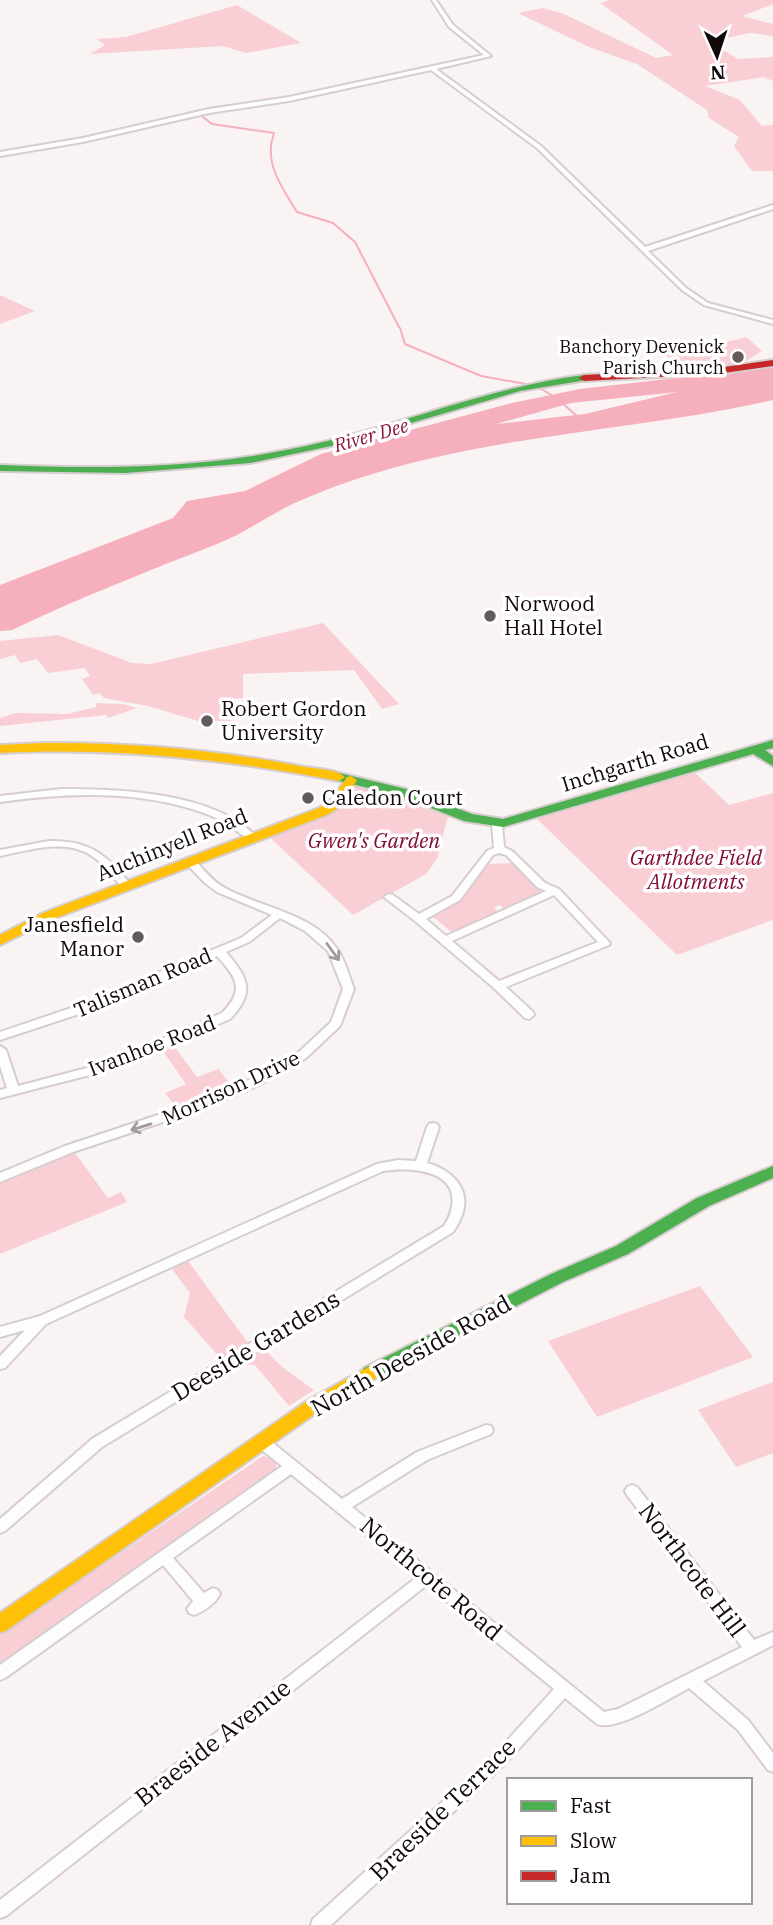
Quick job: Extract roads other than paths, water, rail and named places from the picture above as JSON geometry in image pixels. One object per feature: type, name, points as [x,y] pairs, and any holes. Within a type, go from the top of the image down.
[{"type":"main road","points":[[0,468],[104,473],[150,471],[300,451],[542,384],[773,363]]},
{"type":"main road","points":[[0,749],[72,744],[148,745],[257,761],[405,792],[449,812],[504,824]]},
{"type":"main road","name":"Inchgarth Road","points":[[504,824],[773,744]]},
{"type":"main road","points":[[755,749],[773,762]]},
{"type":"main road","name":"Auchinyell Road","points":[[0,941],[32,923],[251,836],[332,807],[351,780]]},
{"type":"main road","name":"North Deeside Road","points":[[0,1624],[264,1443],[313,1406],[374,1370],[557,1278],[622,1251],[703,1202],[773,1172]]},
{"type":"street","points":[[0,154],[432,68],[489,54],[451,26],[434,0]]},
{"type":"street","points":[[432,68],[539,148],[684,289],[706,304],[773,322]]},
{"type":"street","points":[[644,250],[773,207]]},
{"type":"street","points":[[0,799],[72,791],[140,795],[217,815],[251,836]]},
{"type":"street","points":[[499,849],[504,824]]},
{"type":"street","points":[[0,853],[54,845],[78,846],[97,855],[127,886]]},
{"type":"street","points":[[419,919],[456,898],[491,853],[499,849],[509,853],[541,885],[555,891],[605,943],[498,986]]},
{"type":"street","name":"Morrison Drive","points":[[0,1178],[70,1149],[166,1119],[281,1068],[315,1048],[340,1016],[346,992],[345,976],[341,963],[324,939],[300,923],[221,890],[190,861]]},
{"type":"street","points":[[444,942],[555,891]]},
{"type":"street","points":[[389,897],[498,986],[528,1015]]},
{"type":"street","name":"Talisman Road","points":[[0,1035],[84,1008],[219,951],[254,935],[279,914]]},
{"type":"street","name":"Ivanhoe Road","points":[[0,1094],[109,1066],[194,1033],[226,1016],[239,1002],[242,985],[240,975],[219,951]]},
{"type":"street","points":[[0,1050],[14,1091]]},
{"type":"street","points":[[0,1332],[43,1320],[381,1167],[400,1163],[421,1164],[433,1127]]},
{"type":"street","name":"Deeside Gardens","points":[[0,1527],[97,1443],[449,1229],[458,1214],[460,1198],[454,1184],[440,1171],[421,1164]]},
{"type":"street","points":[[0,1364],[43,1320]]},
{"type":"street","points":[[343,1506],[422,1457],[486,1430]]},
{"type":"street","name":"Northcote Road","points":[[264,1443],[597,1717],[613,1719],[692,1681]]},
{"type":"street","points":[[0,1673],[292,1466]]},
{"type":"street","name":"Northcote Hill","points":[[632,1492],[751,1649]]},
{"type":"street","points":[[164,1557],[203,1601]]},
{"type":"street","name":"Braeside Avenue","points":[[0,1910],[428,1576]]},
{"type":"street","points":[[773,1638],[692,1681],[743,1725],[773,1765]]},
{"type":"street","name":"Braeside Terrace","points":[[319,1925],[499,1760],[563,1689]]},
{"type":"waterway","points":[[203,117],[212,124],[274,133],[271,144],[272,164],[280,184],[297,212],[333,223],[355,242],[399,327]]},
{"type":"waterway","points":[[400,328],[405,344],[481,376],[526,384]]},
{"type":"waterway","points":[[538,387],[553,396]]},
{"type":"waterway","points":[[561,402],[577,416]]},
{"type":"place","name":"Banchory Devenick Parish Church","points":[[738,357]]},
{"type":"place","name":"Norwood Hall Hotel","points":[[490,616]]},
{"type":"place","name":"Robert Gordon University","points":[[207,721]]},
{"type":"place","name":"Caledon Court","points":[[308,798]]},
{"type":"place","name":"Janesfield Manor","points":[[138,937]]},
{"type":"water label","name":"River Dee","points":[[371,435]]},
{"type":"park label","name":"Gwen's Garden","points":[[374,841]]},
{"type":"park label","name":"Garthdee Field Allotments","points":[[696,870]]}]
